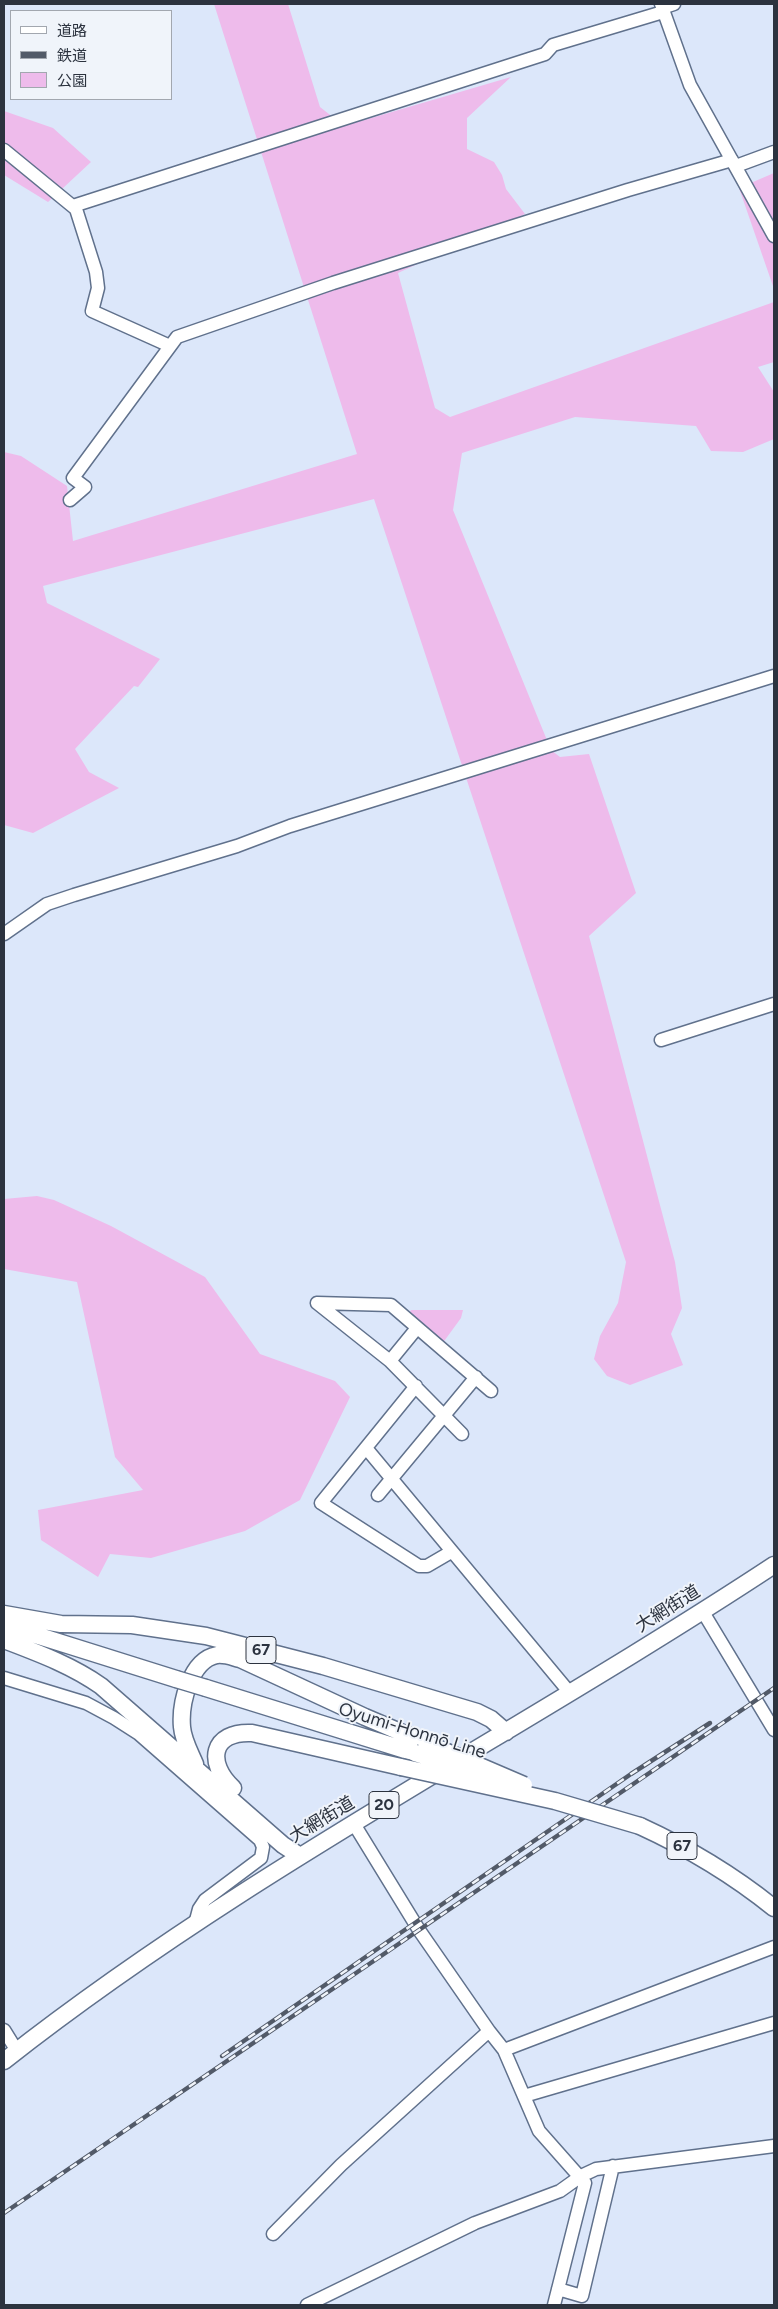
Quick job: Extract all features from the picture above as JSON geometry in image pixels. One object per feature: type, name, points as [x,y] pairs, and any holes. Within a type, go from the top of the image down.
[{"type":"main road","name":"大網街道","points":[[4,2061],[195,1924],[300,1856],[703,1612],[774,1565]]},
{"type":"main road","name":"67","points":[[4,1614],[61,1624],[132,1626],[206,1636],[323,1666],[477,1712],[491,1719],[506,1732]]},
{"type":"main road","name":"Oyumi-Honnō Line","points":[[4,1626],[206,1688],[421,1748]]},
{"type":"main road","name":"67","points":[[4,1640],[52,1658],[85,1675],[101,1686],[283,1845],[300,1856]]},
{"type":"main road","name":"67","points":[[197,1768],[187,1746],[182,1728],[186,1693],[196,1669],[211,1657],[218,1654],[240,1659],[332,1702],[421,1748],[524,1785],[580,1802],[667,1838],[722,1870],[774,1908]]},
{"type":"main road","points":[[300,1856],[292,1838],[222,1777],[216,1764],[220,1742],[233,1734],[252,1733],[555,1801],[640,1826]]},
{"type":"street","points":[[73,206],[545,54],[553,45],[674,4]]},
{"type":"street","points":[[662,8],[690,85],[774,236]]},
{"type":"street","points":[[4,150],[76,209],[96,272],[98,288],[92,311],[170,346]]},
{"type":"street","points":[[70,500],[85,486],[73,478],[178,337],[333,283],[628,190],[774,152]]},
{"type":"street","points":[[4,934],[47,904],[237,846],[290,826],[774,676]]},
{"type":"street","points":[[661,1040],[774,1004]]},
{"type":"street","points":[[462,1434],[390,1361],[317,1303],[391,1306],[491,1391]]},
{"type":"street","points":[[390,1361],[417,1328]]},
{"type":"street","points":[[378,1494],[393,1479],[476,1377]]},
{"type":"street","points":[[416,1386],[321,1503],[419,1566],[427,1566],[451,1552]]},
{"type":"street","points":[[366,1448],[570,1693]]},
{"type":"street","points":[[703,1612],[774,1730]]},
{"type":"street","points":[[4,1678],[86,1704],[114,1718],[139,1734],[260,1840],[264,1854],[261,1858],[205,1900],[195,1924]]},
{"type":"street","points":[[354,1824],[419,1930],[504,2050],[539,2131],[585,2182],[554,2305]]},
{"type":"street","points":[[504,2050],[774,1947]]},
{"type":"street","points":[[524,2096],[774,2023]]},
{"type":"street","points":[[4,2030],[17,2050]]},
{"type":"street","points":[[273,2234],[341,2166],[489,2031]]},
{"type":"street","points":[[307,2305],[475,2224],[560,2191],[581,2176],[596,2169],[774,2146]]},
{"type":"street","points":[[558,2289],[582,2296],[613,2166]]},
{"type":"green space","points":[[214,4],[288,4],[320,107],[344,126],[511,77],[467,118],[467,149],[494,162],[502,175],[506,189],[525,214],[398,273],[435,408],[450,417],[774,302],[774,362],[758,367],[774,392],[774,439],[743,452],[711,451],[696,426],[575,417],[462,453],[453,510],[551,750],[560,757],[589,754],[636,893],[589,936],[675,1262],[682,1308],[671,1334],[683,1365],[630,1385],[607,1376],[594,1359],[600,1336],[618,1303],[626,1262],[374,499],[43,586],[47,603],[160,659],[138,687],[134,686],[75,749],[89,772],[119,788],[33,833],[4,825],[4,452],[21,456],[67,486],[73,541],[357,454]]},
{"type":"green space","points":[[4,111],[53,128],[91,162],[48,202],[4,175]]},
{"type":"green space","points":[[774,173],[774,289],[739,188]]},
{"type":"green space","points":[[37,1196],[54,1200],[111,1226],[205,1277],[260,1354],[335,1381],[350,1397],[300,1500],[245,1531],[151,1558],[110,1554],[98,1577],[41,1540],[38,1510],[143,1490],[115,1457],[77,1282],[4,1269],[4,1199]]},
{"type":"green space","points":[[411,1310],[463,1310],[461,1318],[442,1344],[408,1315]]},
{"type":"railway","points":[[4,2213],[774,1688]]},
{"type":"railway","points":[[222,2056],[631,1774],[710,1723]]}]
